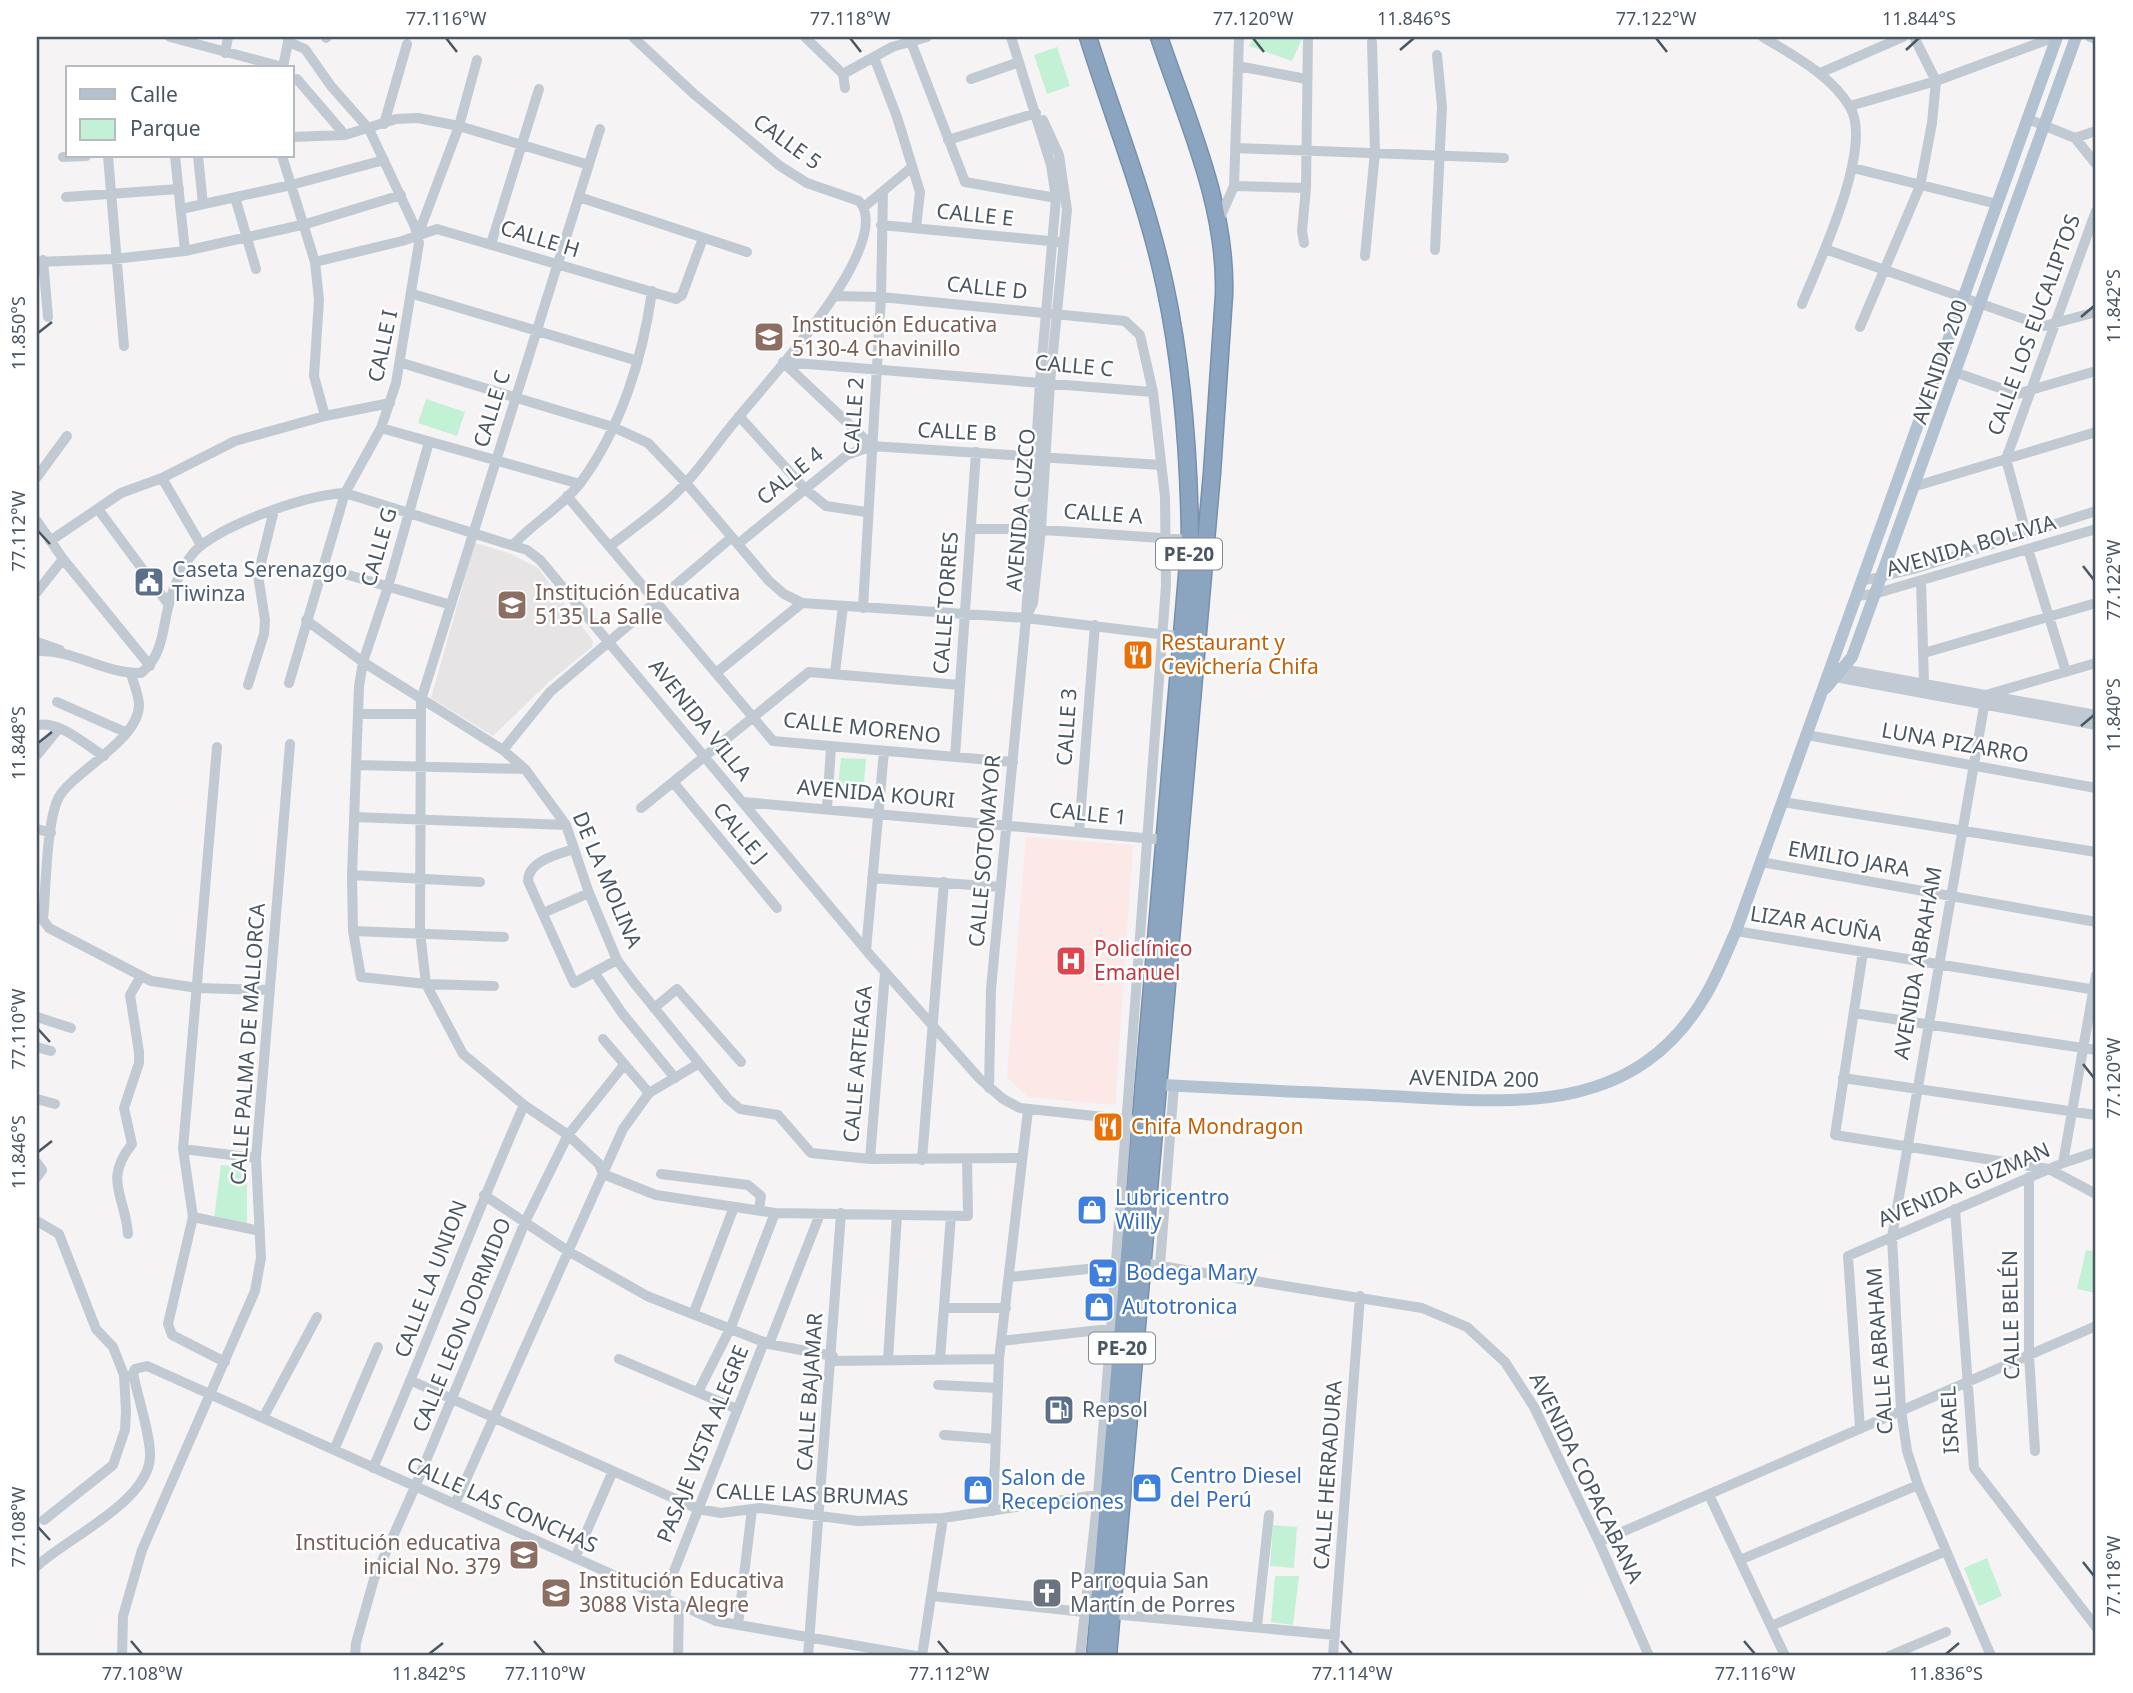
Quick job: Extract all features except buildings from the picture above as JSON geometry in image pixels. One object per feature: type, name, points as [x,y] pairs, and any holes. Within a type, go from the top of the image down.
[{"type":"highway","name":"PE-20","points":[[1088,37],[1143,201],[1166,288],[1186,435],[1190,540],[1166,840],[1142,1263],[1108,1656]]},
{"type":"highway","name":"PE-20","points":[[1095,1656],[1090,1628],[1104,1493],[1134,1120],[1152,1084],[1212,473],[1225,268],[1219,220],[1159,37]]},
{"type":"main road","name":"AVENIDA 200","points":[[1152,1084],[1519,1101],[1574,1094],[1613,1080],[1663,1047],[1704,999],[1736,931],[1823,691],[1834,672],[1856,596],[2056,37]]},
{"type":"main road","name":"AVENIDA 200","points":[[1834,672],[1852,657],[1957,373],[2076,37]]},
{"type":"street","points":[[170,37],[279,66]]},
{"type":"street","points":[[225,53],[228,37]]},
{"type":"street","name":"CALLE 5","points":[[633,37],[694,94],[780,166],[807,183],[859,201],[864,207]]},
{"type":"street","points":[[805,37],[843,74],[845,88]]},
{"type":"street","points":[[843,74],[874,57],[927,37]]},
{"type":"street","name":"AVENIDA CUZCO","points":[[1011,37],[1053,175],[1059,242]]},
{"type":"street","points":[[1219,220],[1234,186],[1240,37]]},
{"type":"street","points":[[1304,243],[1302,231],[1306,188],[1308,37]]},
{"type":"street","points":[[1763,37],[1820,73],[1850,106],[1857,124],[1853,168],[1825,249],[1802,304]]},
{"type":"street","points":[[1820,73],[1903,37]]},
{"type":"street","points":[[1860,327],[1920,186],[1936,105],[1936,81],[1914,37]]},
{"type":"street","points":[[1850,106],[1936,81],[2056,37]]},
{"type":"street","points":[[2090,37],[2096,39]]},
{"type":"street","points":[[283,66],[289,39]]},
{"type":"street","name":"CALLE I","points":[[289,39],[304,49],[331,86],[369,129],[418,235],[413,294],[402,363],[381,428],[345,493],[321,567],[289,683]]},
{"type":"street","points":[[911,42],[965,182],[1056,198]]},
{"type":"street","points":[[1365,256],[1375,152],[1372,42]]},
{"type":"street","points":[[384,124],[407,44]]},
{"type":"street","points":[[1435,250],[1442,107],[1437,55]]},
{"type":"street","points":[[874,57],[920,192],[916,228]]},
{"type":"street","points":[[418,235],[459,126],[477,60]]},
{"type":"street","points":[[971,79],[1019,62]]},
{"type":"street","points":[[1238,66],[1306,79]]},
{"type":"street","points":[[297,79],[345,135]]},
{"type":"street","points":[[491,244],[539,89]]},
{"type":"street","points":[[948,140],[1036,113]]},
{"type":"street","name":"AVENIDA CUZCO","points":[[1026,618],[1032,603],[1045,382],[1059,242],[1066,202],[1062,168],[1050,133],[1036,113]]},
{"type":"street","points":[[294,137],[345,135],[418,118],[459,126],[589,165]]},
{"type":"street","points":[[2028,119],[2075,138],[2096,164]]},
{"type":"street","name":"CALLE C","points":[[426,984],[420,932],[423,769],[421,700],[600,129]]},
{"type":"street","points":[[2075,138],[2096,131]]},
{"type":"street","points":[[1235,148],[1504,158]]},
{"type":"street","points":[[108,158],[114,259],[124,346]]},
{"type":"street","points":[[175,158],[185,251]]},
{"type":"street","points":[[198,158],[203,204]]},
{"type":"street","points":[[283,158],[306,224],[315,262],[319,300],[314,376],[325,416]]},
{"type":"street","points":[[181,209],[291,185],[384,160]]},
{"type":"street","points":[[610,546],[686,483],[783,362],[835,296],[863,241],[867,222],[864,207],[912,167]]},
{"type":"street","points":[[1853,168],[1997,204]]},
{"type":"street","points":[[1234,186],[1306,188]]},
{"type":"street","points":[[66,197],[179,189]]},
{"type":"street","name":"CALLE 2","points":[[863,608],[866,512],[881,297],[883,192]]},
{"type":"street","points":[[48,317],[40,261],[114,259],[185,251],[306,224],[401,195]]},
{"type":"street","points":[[235,197],[244,237],[256,269]]},
{"type":"street","points":[[579,197],[747,252]]},
{"type":"street","name":"CALLE LOS EUCALIPTOS","points":[[2026,533],[2006,459],[2096,211]]},
{"type":"street","name":"CALLE E","points":[[881,225],[1059,242]]},
{"type":"street","name":"CALLE H","points":[[315,262],[437,229],[680,298],[703,238]]},
{"type":"street","points":[[1825,249],[2044,326],[2096,312]]},
{"type":"street","points":[[513,545],[580,484],[612,427],[638,362],[652,291]]},
{"type":"street","points":[[413,294],[638,362]]},
{"type":"street","name":"CALLE D","points":[[835,296],[881,297],[1125,321],[1140,335],[1153,392]]},
{"type":"street","points":[[783,362],[872,446]]},
{"type":"street","name":"CALLE C","points":[[783,362],[876,372],[1045,382],[1153,392]]},
{"type":"street","points":[[402,363],[612,427],[648,443],[686,483],[769,581],[784,594],[802,603],[1026,618],[1184,637]]},
{"type":"street","points":[[1957,373],[2017,394],[2096,371]]},
{"type":"street","points":[[1153,392],[1167,537],[1163,634],[1147,839],[1152,1084],[1160,1265]]},
{"type":"street","points":[[50,541],[121,494],[162,478],[235,441],[325,416],[390,403]]},
{"type":"street","points":[[739,416],[805,489],[835,510],[866,512]]},
{"type":"street","points":[[381,428],[580,484]]},
{"type":"street","points":[[1916,486],[2096,432]]},
{"type":"street","points":[[37,477],[67,436]]},
{"type":"street","name":"CALLE G","points":[[426,984],[361,977],[353,931],[352,875],[363,662],[388,587],[429,442]]},
{"type":"street","name":"CALLE B","points":[[872,446],[1161,465]]},
{"type":"street","name":"CALLE 4","points":[[503,750],[550,692],[655,601],[847,455],[872,446]]},
{"type":"street","name":"CALLE TORRES","points":[[955,757],[976,452]]},
{"type":"street","points":[[162,478],[201,545]]},
{"type":"street","name":"AVENIDA VILLA","points":[[150,666],[159,649],[169,605],[181,572],[201,545],[274,510],[331,494],[345,493],[513,545],[540,559],[885,973],[989,1088],[1010,1103],[1028,1110],[1134,1120]]},
{"type":"street","name":"CALLE MORENO","points":[[567,496],[774,741],[1013,762]]},
{"type":"street","points":[[98,509],[169,605]]},
{"type":"street","points":[[247,685],[264,634],[265,620],[258,575],[274,510]]},
{"type":"street","name":"AVENIDA BOLIVIA","points":[[1862,581],[1880,579],[2096,511]]},
{"type":"street","points":[[37,521],[63,559],[150,666],[141,673],[131,673],[72,656],[37,642]]},
{"type":"street","name":"CALLE A","points":[[971,529],[1036,529],[1190,540]]},
{"type":"street","name":"AVENIDA BOLIVIA","points":[[1856,596],[1921,581],[2096,529]]},
{"type":"street","points":[[2028,549],[2066,672]]},
{"type":"street","points":[[37,592],[63,559]]},
{"type":"street","points":[[321,567],[451,605]]},
{"type":"street","points":[[1921,581],[1924,683]]},
{"type":"street","points":[[716,673],[802,603]]},
{"type":"street","points":[[1924,653],[2096,603]]},
{"type":"street","points":[[835,673],[843,606]]},
{"type":"street","name":"CALLE SOTOMAYOR","points":[[989,1088],[991,989],[1026,618]]},
{"type":"street","name":"DE LA MOLINA","points":[[306,620],[363,662],[503,750],[526,769],[566,825],[589,893],[617,960],[698,1064],[740,1109],[778,1115],[811,1153],[870,1159]]},
{"type":"street","name":"CALLE 3","points":[[1079,832],[1095,625]]},
{"type":"street","points":[[37,651],[72,656]]},
{"type":"street","points":[[1985,700],[2096,663]]},
{"type":"street","points":[[641,808],[809,672],[960,685]]},
{"type":"street","points":[[1834,672],[1924,683],[1985,700],[2096,715]]},
{"type":"street","points":[[1834,672],[1985,700],[2096,725]]},
{"type":"street","points":[[131,673],[139,705],[125,732],[104,756],[59,797],[42,881],[43,920],[49,928],[151,981],[198,988],[268,990]]},
{"type":"street","name":"AVENIDA ABRAHAM","points":[[1892,1237],[1937,964],[1985,700]]},
{"type":"street","points":[[57,702],[125,732]]},
{"type":"street","points":[[359,714],[421,714]]},
{"type":"street","points":[[37,725],[48,723],[60,728],[104,756]]},
{"type":"street","points":[[37,755],[60,728]]},
{"type":"street","name":"LUNA PIZARRO","points":[[1807,735],[2096,788]]},
{"type":"street","name":"CALLE PALMA DE MALLORCA","points":[[122,1656],[123,1616],[132,1578],[160,1505],[255,1291],[261,1258],[256,1158],[290,744]]},
{"type":"street","points":[[218,747],[205,865],[198,988],[183,1149],[192,1217],[168,1330],[178,1339],[225,1362]]},
{"type":"street","points":[[828,808],[831,747]]},
{"type":"street","points":[[866,950],[884,751]]},
{"type":"street","points":[[356,765],[423,769],[526,769]]},
{"type":"street","name":"CALLE J","points":[[673,782],[777,908]]},
{"type":"street","name":"AVENIDA KOURI","points":[[743,802],[1006,824]]},
{"type":"street","points":[[1783,802],[1960,833],[2096,852]]},
{"type":"street","points":[[354,817],[566,825]]},
{"type":"street","name":"CALLE 1","points":[[1006,824],[1166,840]]},
{"type":"street","points":[[37,829],[51,833]]},
{"type":"street","points":[[574,849],[535,865],[528,874],[528,881],[574,983],[617,960]]},
{"type":"street","name":"EMILIO JARA","points":[[1761,862],[2096,922]]},
{"type":"street","points":[[352,875],[480,882]]},
{"type":"street","points":[[872,878],[1001,887]]},
{"type":"street","points":[[922,1160],[944,882]]},
{"type":"street","points":[[543,912],[589,893]]},
{"type":"street","points":[[353,931],[504,937]]},
{"type":"street","name":"LIZAR ACUÑA","points":[[1736,931],[2095,990]]},
{"type":"street","points":[[1863,951],[1835,1135],[2049,1169],[2096,1194]]},
{"type":"street","points":[[594,972],[622,1013],[675,1078]]},
{"type":"street","name":"CALLE ARTEAGA","points":[[870,1159],[885,973]]},
{"type":"street","points":[[2063,1163],[2096,975]]},
{"type":"street","points":[[128,1234],[117,1185],[118,1162],[132,1144],[124,1108],[139,1063],[139,1052],[130,995],[141,976]]},
{"type":"street","points":[[494,986],[426,984],[463,1054],[524,1105],[568,1135],[599,1164],[603,1174],[656,1195],[775,1213],[968,1216],[967,1159]]},
{"type":"street","points":[[653,1007],[677,989],[741,1062]]},
{"type":"street","points":[[1854,1013],[2096,1050]]},
{"type":"street","points":[[37,1017],[71,1027]]},
{"type":"street","points":[[603,1040],[649,1093]]},
{"type":"street","points":[[37,1047],[51,1052]]},
{"type":"street","points":[[455,1504],[623,1129],[649,1093],[698,1064]]},
{"type":"street","name":"CALLE LEON DORMIDO","points":[[355,1656],[356,1643],[374,1579],[453,1399],[526,1220],[568,1135],[624,1065]]},
{"type":"street","points":[[1843,1078],[2096,1115]]},
{"type":"street","points":[[37,1099],[55,1104]]},
{"type":"street","name":"CALLE LA UNION","points":[[373,1468],[412,1381],[484,1195],[524,1105]]},
{"type":"street","points":[[993,1511],[999,1359],[1028,1110]]},
{"type":"street","points":[[1002,1341],[1118,1328],[1116,1266],[1134,1120]]},
{"type":"street","points":[[183,1149],[256,1158]]},
{"type":"street","name":"AVENIDA GUZMAN","points":[[1860,1428],[1848,1256],[2029,1177],[2096,1152]]},
{"type":"street","points":[[870,1159],[1022,1158]]},
{"type":"street","points":[[37,1163],[42,1170],[37,1177]]},
{"type":"street","points":[[661,1174],[748,1185],[761,1196],[759,1210]]},
{"type":"street","name":"CALLE BELÉN","points":[[2029,1177],[2029,1355],[2035,1451]]},
{"type":"street","points":[[484,1195],[526,1220],[568,1251],[647,1296],[694,1312],[766,1343],[833,1358],[999,1359]]},
{"type":"street","points":[[694,1312],[734,1207]]},
{"type":"street","name":"ISRAEL","points":[[1955,1209],[1971,1459],[1979,1479],[2096,1627]]},
{"type":"street","points":[[698,1392],[731,1327],[775,1213]]},
{"type":"street","name":"CALLE BAJAMAR","points":[[808,1656],[833,1358],[841,1213]]},
{"type":"street","name":"PASAJE VISTA ALEGRE","points":[[663,1599],[737,1409],[820,1214]]},
{"type":"street","points":[[888,1360],[897,1215]]},
{"type":"street","points":[[940,1359],[950,1216]]},
{"type":"street","points":[[192,1217],[260,1231]]},
{"type":"street","points":[[37,1221],[59,1234],[96,1329],[113,1348],[124,1375],[126,1411],[125,1430],[113,1465],[44,1520]]},
{"type":"street","name":"CALLE ABRAHAM","points":[[1892,1237],[1902,1410],[1907,1451],[1918,1485],[1991,1656]]},
{"type":"street","name":"AVENIDA COPACABANA","points":[[1142,1263],[1360,1296],[1444,1315],[1467,1327],[1505,1362],[1534,1407],[1599,1542],[1649,1656]]},
{"type":"street","points":[[1010,1276],[1116,1266]]},
{"type":"street","name":"CALLE HERRADURA","points":[[1333,1656],[1360,1296]]},
{"type":"street","points":[[944,1308],[1006,1308]]},
{"type":"street","points":[[263,1418],[317,1317]]},
{"type":"street","points":[[1599,1542],[2096,1326]]},
{"type":"street","points":[[334,1450],[378,1347]]},
{"type":"street","points":[[619,1359],[737,1409]]},
{"type":"street","name":"CALLE LAS CONCHAS","points":[[37,1566],[60,1546],[112,1511],[142,1480],[151,1456],[134,1379],[135,1368],[147,1366],[716,1621],[916,1656]]},
{"type":"street","name":"CALLE LAS BRUMAS","points":[[412,1381],[698,1509],[721,1513],[752,1509],[858,1521],[943,1518],[1104,1493]]},
{"type":"street","points":[[939,1385],[998,1388]]},
{"type":"street","points":[[944,1435],[996,1438]]},
{"type":"street","points":[[575,1558],[613,1471]]},
{"type":"street","points":[[1740,1560],[1918,1485]]},
{"type":"street","points":[[1709,1494],[1786,1656]]},
{"type":"street","points":[[738,1625],[752,1509]]},
{"type":"street","points":[[1257,1626],[1269,1515]]},
{"type":"street","points":[[922,1656],[943,1518]]},
{"type":"street","points":[[1771,1626],[1946,1551]]},
{"type":"street","points":[[932,1596],[1084,1612]]},
{"type":"street","points":[[1080,1656],[1090,1628],[1084,1612],[1093,1596]]},
{"type":"street","points":[[678,1656],[679,1606]]},
{"type":"street","points":[[1112,1614],[1335,1635]]},
{"type":"street","points":[[1889,1656],[1946,1632]]},
{"type":"street","points":[[1916,1645],[1923,1656]]},
{"type":"shaded area","name":"Institución Educativa 5135 La Salle","points":[[475,543],[509,553],[538,568],[593,641],[592,647],[550,681],[493,736],[431,698]]},
{"type":"shaded area","name":"Policlínico Emanuel","points":[[1026,837],[1133,845],[1115,1105],[1028,1097],[1007,1077]]},
{"type":"green space","points":[[1254,37],[1302,39],[1292,61],[1249,46]]},
{"type":"green space","points":[[1057,47],[1070,86],[1047,94],[1034,55]]},
{"type":"green space","points":[[426,399],[465,412],[457,436],[418,423]]},
{"type":"green space","points":[[841,758],[866,759],[863,796],[837,794]]},
{"type":"green space","points":[[221,1165],[247,1167],[247,1224],[214,1219]]},
{"type":"green space","points":[[2086,1250],[2096,1252],[2096,1293],[2077,1289]]},
{"type":"green space","points":[[1273,1525],[1297,1527],[1294,1568],[1270,1566]]},
{"type":"green space","points":[[1987,1558],[2002,1596],[1979,1606],[1964,1568]]},
{"type":"green space","points":[[1275,1576],[1299,1576],[1293,1625],[1271,1622]]},
{"type":"place","name":"Institución Educativa 5130-4 Chavinillo","points":[[769,337]]},
{"type":"place","name":"Caseta Serenazgo Tiwinza","points":[[149,582]]},
{"type":"place","name":"Institución Educativa 5135 La Salle","points":[[512,605]]},
{"type":"place","name":"Restaurant y Cevichería Chifa","points":[[1138,655]]},
{"type":"place","name":"Policlínico Emanuel","points":[[1071,961]]},
{"type":"place","name":"Chifa Mondragon","points":[[1108,1127]]},
{"type":"place","name":"Lubricentro Willy","points":[[1092,1210]]},
{"type":"place","name":"Bodega Mary","points":[[1103,1273]]},
{"type":"place","name":"Autotronica","points":[[1099,1307]]},
{"type":"place","name":"Repsol","points":[[1059,1410]]},
{"type":"place","name":"Centro Diesel del Perú","points":[[1147,1488]]},
{"type":"place","name":"Salon de Recepciones","points":[[978,1490]]},
{"type":"place","name":"Institución educativa inicial No. 379","points":[[524,1555]]},
{"type":"place","name":"Institución Educativa 3088 Vista Alegre","points":[[556,1593]]},
{"type":"place","name":"Parroquia San Martín de Porres","points":[[1047,1593]]}]
